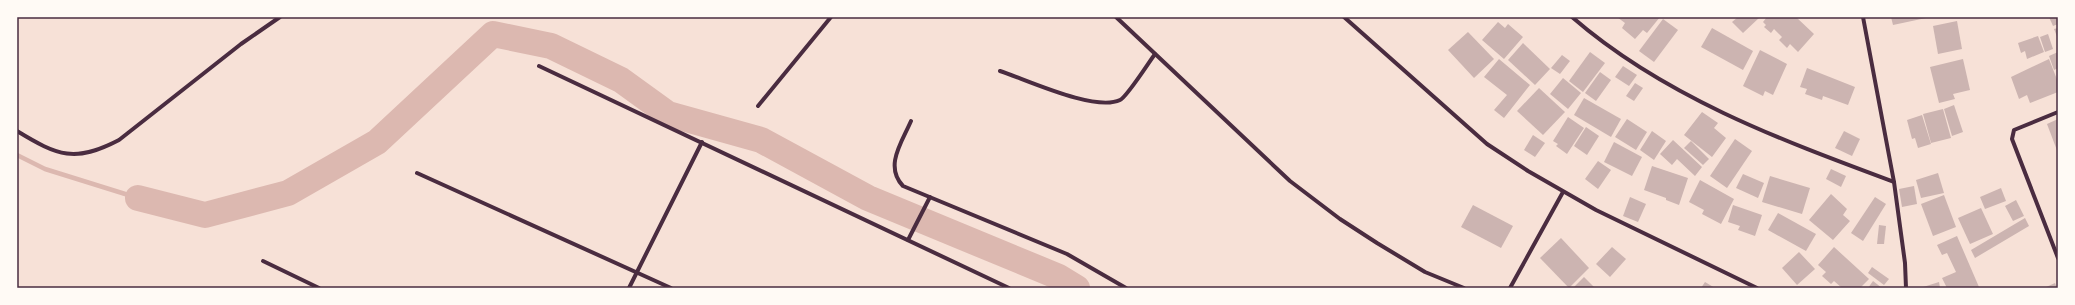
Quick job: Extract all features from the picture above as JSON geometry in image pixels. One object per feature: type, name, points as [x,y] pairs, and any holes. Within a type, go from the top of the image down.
[{"type":"street","points":[[17,131],[46,148],[63,154],[80,155],[101,149],[119,140],[241,44],[280,17]]},
{"type":"street","points":[[758,106],[831,17]]},
{"type":"street","points":[[1116,17],[1290,181],[1340,219],[1425,272],[1464,288]]},
{"type":"street","points":[[1344,17],[1487,144],[1563,192],[1757,288]]},
{"type":"street","points":[[1572,17],[1626,59],[1684,93],[1724,113],[1823,155],[1894,182]]},
{"type":"street","points":[[1863,17],[1894,182],[1905,263],[1906,288]]},
{"type":"street","points":[[1000,72],[1082,100],[1111,103],[1122,100],[1155,54]]},
{"type":"street","points":[[540,66],[1009,288]]},
{"type":"street","points":[[2058,112],[2014,130],[2012,139],[2058,258]]},
{"type":"street","points":[[912,121],[893,167],[896,178],[903,186],[1066,254],[1126,288]]},
{"type":"street","points":[[629,288],[702,142]]},
{"type":"street","points":[[417,173],[671,288]]},
{"type":"street","points":[[1510,288],[1563,192]]},
{"type":"street","points":[[908,240],[930,197]]},
{"type":"street","points":[[264,261],[319,288]]},
{"type":"building","points":[[1617,17],[1660,17],[1647,33],[1643,30],[1635,39],[1622,28],[1625,23]]},
{"type":"building","points":[[1738,17],[1760,17],[1743,33],[1732,22]]},
{"type":"building","points":[[1767,17],[1796,17],[1814,34],[1798,52],[1790,44],[1787,48],[1779,40],[1782,37],[1774,29],[1771,33],[1764,27],[1766,25],[1763,22]]},
{"type":"building","points":[[1891,17],[1926,17],[1926,18],[1893,25]]},
{"type":"building","points":[[2049,17],[2058,17],[2058,24],[2053,26]]},
{"type":"building","points":[[1663,19],[1678,30],[1654,62],[1639,51]]},
{"type":"building","points":[[1957,21],[1962,49],[1938,54],[1933,26]]},
{"type":"building","points":[[1498,22],[1505,28],[1508,24],[1523,37],[1504,59],[1482,40]]},
{"type":"building","points":[[1712,28],[1753,51],[1743,70],[1701,47]]},
{"type":"building","points":[[2058,28],[2058,39],[2054,29]]},
{"type":"building","points":[[1468,32],[1494,59],[1474,78],[1448,50]]},
{"type":"building","points":[[2048,34],[2053,49],[2045,52],[2040,37]]},
{"type":"building","points":[[2038,36],[2044,52],[2027,59],[2025,51],[2021,53],[2018,43]]},
{"type":"building","points":[[1523,43],[1550,69],[1535,85],[1508,60]]},
{"type":"building","points":[[1760,50],[1787,64],[1773,95],[1765,91],[1763,96],[1743,86]]},
{"type":"building","points":[[1590,52],[1605,63],[1583,92],[1569,81]]},
{"type":"building","points":[[2058,52],[2058,68],[2054,70],[2049,56]]},
{"type":"building","points":[[1562,55],[1570,61],[1560,74],[1551,68]]},
{"type":"building","points":[[1499,59],[1530,85],[1504,118],[1494,110],[1507,95],[1484,77]]},
{"type":"building","points":[[1963,59],[1970,90],[1953,94],[1955,99],[1939,103],[1930,67]]},
{"type":"building","points":[[2049,59],[2058,82],[2058,92],[2030,103],[2027,95],[2019,99],[2011,77]]},
{"type":"building","points":[[1623,66],[1637,75],[1629,86],[1615,77]]},
{"type":"building","points":[[1807,68],[1855,87],[1848,105],[1823,96],[1822,100],[1805,94],[1807,89],[1800,87]]},
{"type":"building","points":[[1600,72],[1611,80],[1596,101],[1585,93]]},
{"type":"building","points":[[1563,78],[1581,93],[1568,109],[1550,94]]},
{"type":"building","points":[[1635,83],[1643,88],[1634,101],[1626,96]]},
{"type":"building","points":[[1539,88],[1565,112],[1543,135],[1517,111]]},
{"type":"building","points":[[1584,98],[1621,119],[1611,137],[1574,115]]},
{"type":"building","points":[[1954,105],[1963,132],[1952,136],[1944,109]]},
{"type":"building","points":[[1943,109],[1951,138],[1931,143],[1923,114]]},
{"type":"building","points":[[1702,112],[1718,123],[1714,128],[1726,138],[1712,157],[1684,135]]},
{"type":"building","points":[[1922,115],[1931,144],[1918,148],[1915,138],[1912,139],[1907,120]]},
{"type":"building","points":[[1568,117],[1584,128],[1567,154],[1556,146],[1558,144],[1553,141]]},
{"type":"building","points":[[1627,119],[1647,132],[1636,150],[1615,137]]},
{"type":"building","points":[[2058,119],[2058,153],[2047,124]]},
{"type":"building","points":[[1586,127],[1599,136],[1587,155],[1574,146]]},
{"type":"building","points":[[1652,131],[1666,141],[1654,160],[1640,150]]},
{"type":"building","points":[[1844,131],[1860,139],[1852,156],[1835,148]]},
{"type":"building","points":[[1533,135],[1545,143],[1535,157],[1524,150]]},
{"type":"building","points":[[1735,139],[1752,151],[1727,188],[1710,176]]},
{"type":"building","points":[[1673,140],[1702,167],[1695,176],[1677,159],[1672,165],[1660,154]]},
{"type":"building","points":[[1691,141],[1709,159],[1703,165],[1684,148]]},
{"type":"building","points":[[1614,142],[1642,157],[1632,176],[1604,162]]},
{"type":"building","points":[[1598,161],[1611,170],[1598,189],[1585,179]]},
{"type":"building","points":[[1652,166],[1688,178],[1679,205],[1666,200],[1666,198],[1644,190]]},
{"type":"building","points":[[1831,169],[1846,176],[1841,187],[1826,179]]},
{"type":"building","points":[[1938,173],[1944,193],[1921,198],[1916,180]]},
{"type":"building","points":[[1743,174],[1764,183],[1758,198],[1736,188]]},
{"type":"building","points":[[1770,176],[1810,188],[1802,214],[1762,202]]},
{"type":"building","points":[[1700,180],[1734,199],[1721,224],[1702,214],[1704,210],[1689,202]]},
{"type":"building","points":[[1914,186],[1917,204],[1902,207],[1899,189]]},
{"type":"building","points":[[2001,188],[2006,201],[1985,209],[1980,197]]},
{"type":"building","points":[[1831,194],[1847,209],[1843,215],[1850,221],[1833,240],[1809,220]]},
{"type":"building","points":[[1944,195],[1956,227],[1933,236],[1921,204]]},
{"type":"building","points":[[1630,197],[1646,204],[1638,222],[1623,216]]},
{"type":"building","points":[[1875,197],[1886,204],[1863,241],[1851,233]]},
{"type":"building","points":[[2016,200],[2024,216],[2013,221],[2005,206]]},
{"type":"building","points":[[1473,205],[1513,226],[1501,248],[1461,227]]},
{"type":"building","points":[[1733,205],[1762,215],[1755,236],[1738,230],[1740,226],[1728,222]]},
{"type":"building","points":[[1981,208],[1993,234],[1970,244],[1958,218]]},
{"type":"building","points":[[1778,213],[1816,234],[1806,251],[1768,230]]},
{"type":"building","points":[[2025,218],[2029,226],[1975,258],[1971,250]]},
{"type":"building","points":[[1879,225],[1886,226],[1884,244],[1877,244]]},
{"type":"building","points":[[1957,236],[1979,287],[1977,288],[1947,288],[1942,278],[1956,272],[1947,253],[1942,255],[1937,245]]},
{"type":"building","points":[[1561,238],[1589,268],[1569,288],[1540,258]]},
{"type":"building","points":[[1612,247],[1626,259],[1610,277],[1596,264]]},
{"type":"building","points":[[1834,247],[1869,279],[1860,288],[1842,288],[1834,281],[1831,284],[1822,276],[1826,272],[1818,265]]},
{"type":"building","points":[[1799,252],[1815,269],[1797,285],[1782,268]]},
{"type":"building","points":[[1872,267],[1889,279],[1884,285],[1868,273]]},
{"type":"building","points":[[1584,277],[1595,288],[1573,288]]},
{"type":"building","points":[[1873,281],[1882,288],[1868,288]]},
{"type":"building","points":[[1705,282],[1715,288],[1701,288]]},
{"type":"building","points":[[1939,282],[1940,288],[1920,288]]},
{"type":"building","points":[[2055,283],[2057,288],[2044,288]]},
{"type":"waterway","points":[[138,198],[205,215],[288,193],[377,142],[493,34],[551,46],[621,80],[668,114],[761,140],[868,198],[1059,277],[1077,288]]},
{"type":"waterway","points":[[17,155],[45,169],[138,198]]}]
